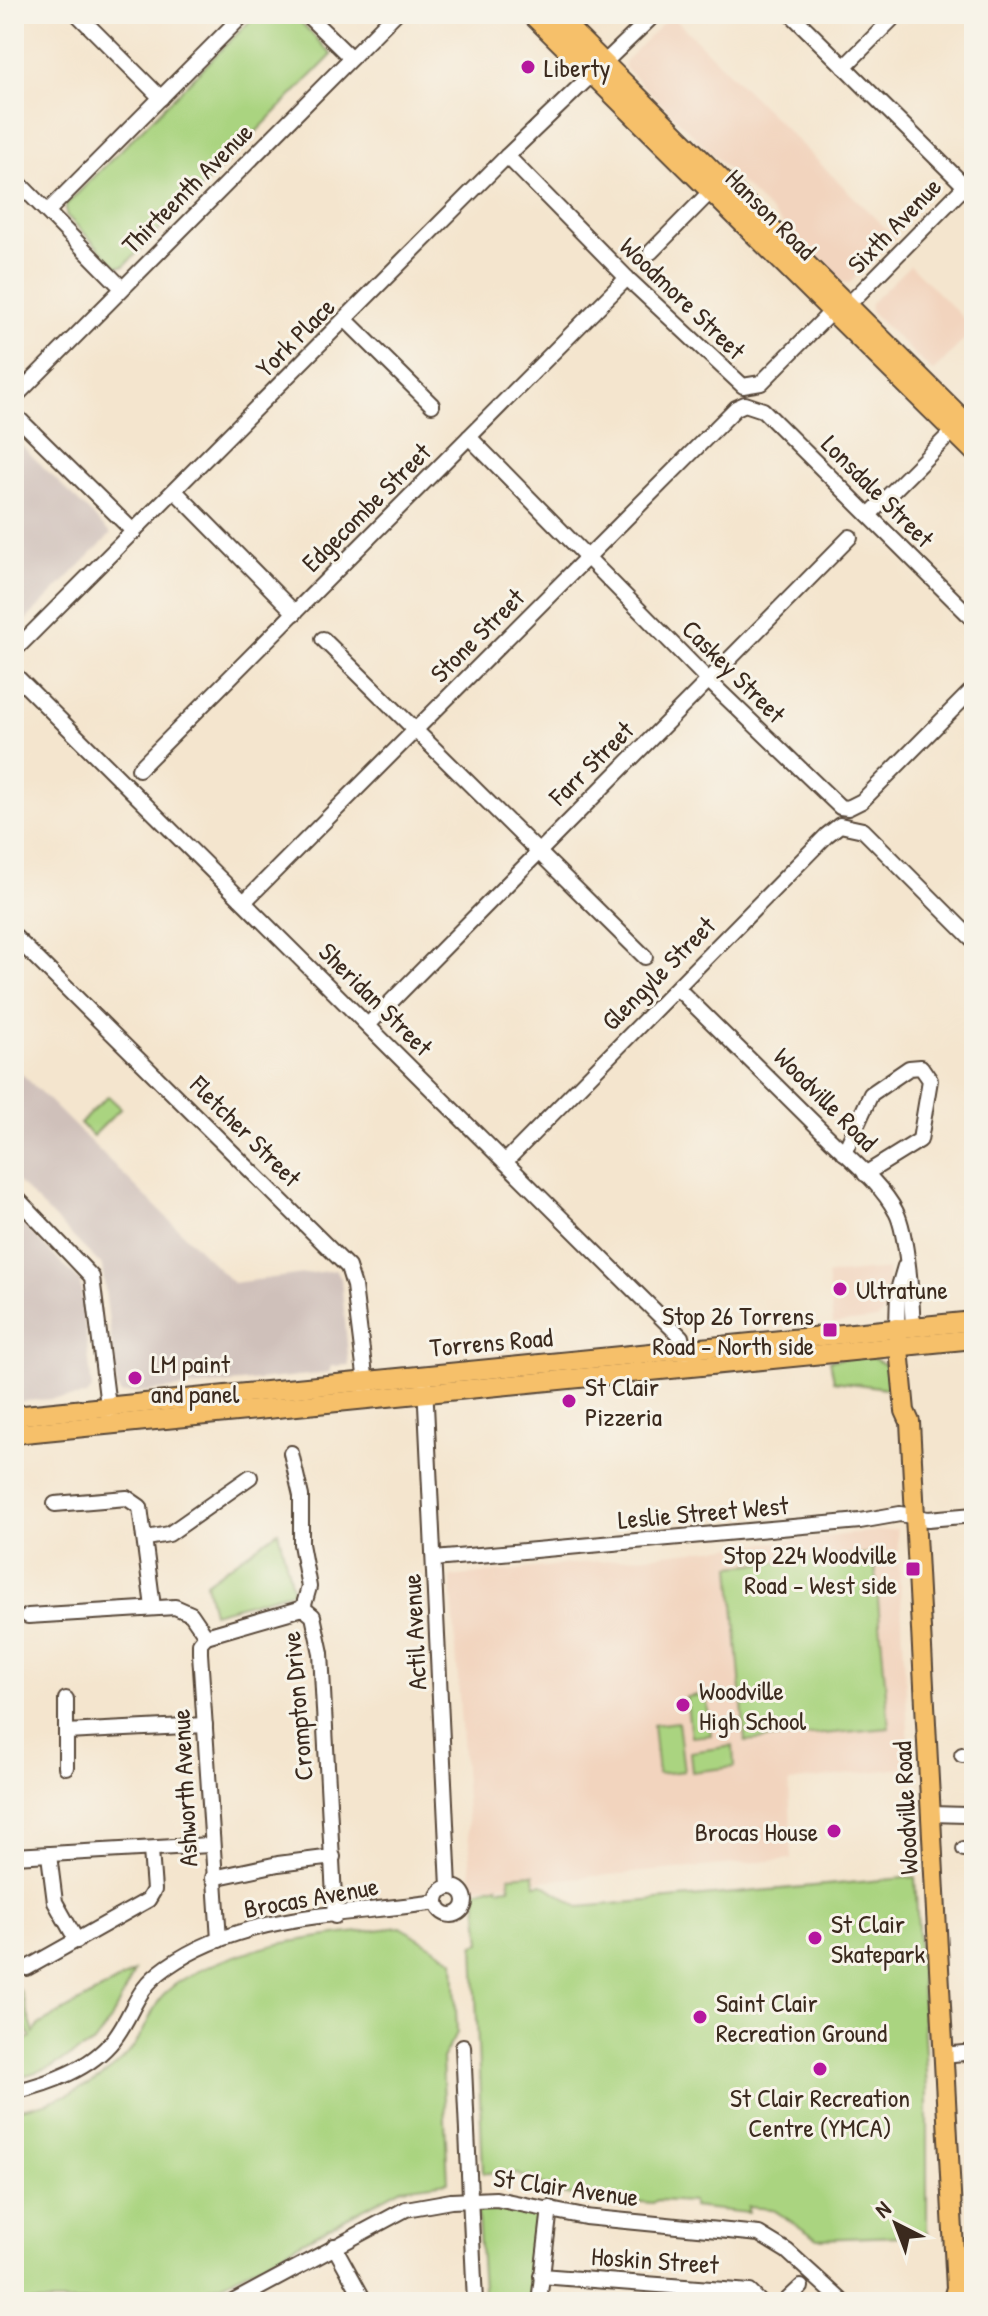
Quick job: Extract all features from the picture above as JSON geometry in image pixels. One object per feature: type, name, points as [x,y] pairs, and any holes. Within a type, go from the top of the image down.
[{"type":"main road","name":"Hanson Road","points":[[531,14],[598,68],[964,427],[974,452]]},
{"type":"main road","name":"Hanson Road","points":[[555,14],[598,68]]},
{"type":"main road","name":"Torrens Road","points":[[14,1434],[110,1415],[205,1405],[367,1390],[426,1394],[686,1359],[905,1336],[974,1321]]},
{"type":"main road","name":"Torrens Road","points":[[367,1390],[425,1374],[871,1348],[905,1336],[974,1339]]},
{"type":"main road","name":"Woodville Road","points":[[905,1336],[901,1377],[905,1411],[910,1422],[943,2055],[960,2288]]},
{"type":"main road","name":"Woodville Road","points":[[905,1336],[915,1411],[910,1422]]},
{"type":"main road","points":[[871,1348],[888,1358],[901,1377]]},
{"type":"main road","name":"Torrens Road","points":[[14,1416],[110,1415]]},
{"type":"street","points":[[77,14],[161,98]]},
{"type":"street","points":[[48,211],[244,14]]},
{"type":"street","points":[[306,14],[351,58]]},
{"type":"street","name":"Thirteenth Avenue","points":[[14,398],[395,14]]},
{"type":"street","name":"York Place","points":[[19,646],[507,156],[655,14]]},
{"type":"street","points":[[791,14],[971,186]]},
{"type":"street","points":[[844,67],[897,14]]},
{"type":"street","name":"Woodmore Street","points":[[507,156],[730,377],[748,387],[761,383],[840,308]]},
{"type":"street","points":[[14,178],[122,288]]},
{"type":"street","points":[[651,252],[716,186]]},
{"type":"street","name":"Sixth Avenue","points":[[840,308],[971,186]]},
{"type":"street","name":"Edgecombe Street","points":[[139,769],[627,278]]},
{"type":"street","points":[[346,320],[432,405]]},
{"type":"street","name":"Lonsdale Street","points":[[745,404],[763,410],[974,620]]},
{"type":"street","name":"Stone Street","points":[[244,902],[736,408],[745,404]]},
{"type":"street","points":[[14,414],[134,532]]},
{"type":"street","points":[[869,515],[964,427]]},
{"type":"street","name":"Caskey Street","points":[[469,437],[834,803],[848,808],[862,801],[974,688]]},
{"type":"street","points":[[175,491],[295,613]]},
{"type":"street","name":"Farr Street","points":[[368,1025],[537,850],[850,537]]},
{"type":"street","points":[[323,639],[645,957]]},
{"type":"street","name":"Sheridan Street","points":[[14,674],[681,1337],[686,1359]]},
{"type":"street","name":"Glengyle Street","points":[[505,1162],[840,825],[863,830],[974,941]]},
{"type":"street","name":"Fletcher Street","points":[[14,936],[348,1267],[354,1286],[367,1390]]},
{"type":"street","name":"Woodville Road","points":[[677,988],[865,1174],[896,1211],[902,1228],[905,1266],[898,1290],[905,1336]]},
{"type":"street","points":[[844,1153],[871,1094],[909,1068],[921,1067],[930,1080],[920,1140],[865,1174]]},
{"type":"street","points":[[14,1195],[92,1277],[110,1415]]},
{"type":"street","name":"Actil Avenue","points":[[425,1374],[449,1887]]},
{"type":"street","name":"Crompton Drive","points":[[291,1453],[301,1496],[301,1544],[309,1587],[303,1608],[313,1616],[321,1653],[335,1916]]},
{"type":"street","points":[[147,1538],[169,1534],[250,1477]]},
{"type":"street","points":[[55,1504],[127,1498],[140,1507],[147,1538],[153,1607]]},
{"type":"street","name":"Leslie Street West","points":[[434,1559],[860,1521],[900,1514],[915,1518],[974,1515]]},
{"type":"street","points":[[28,1616],[153,1607],[183,1609],[206,1636],[303,1608]]},
{"type":"street","name":"Ashworth Avenue","points":[[206,1636],[200,1643],[200,1653],[210,1845],[219,1940]]},
{"type":"street","points":[[66,1699],[66,1767]]},
{"type":"street","points":[[66,1732],[205,1725]]},
{"type":"street","points":[[931,1814],[966,1815],[974,1821]]},
{"type":"street","points":[[14,1856],[210,1845]]},
{"type":"street","points":[[27,1968],[148,1900],[154,1890],[151,1850]]},
{"type":"street","points":[[49,1855],[55,1902],[77,1941]]},
{"type":"street","points":[[213,1878],[278,1864],[333,1857]]},
{"type":"street","points":[[449,1887],[461,1891],[465,1904],[462,1910],[450,1915],[438,1908],[437,1902],[440,1892],[449,1887]]},
{"type":"street","name":"Brocas Avenue","points":[[14,2092],[59,2078],[100,2054],[115,2038],[132,2002],[153,1978],[169,1965],[219,1940],[255,1928],[437,1902]]},
{"type":"street","points":[[463,2046],[475,2302]]},
{"type":"street","points":[[943,2055],[974,2052]]},
{"type":"street","name":"St Clair Avenue","points":[[233,2302],[406,2209],[470,2199],[496,2199],[585,2217],[759,2234],[787,2251],[842,2302]]},
{"type":"street","points":[[539,2302],[550,2208]]},
{"type":"street","points":[[334,2246],[365,2302]]},
{"type":"street","name":"Hoskin Street","points":[[541,2276],[750,2292],[760,2302]]},
{"type":"street","points":[[785,2302],[801,2287]]},
{"type":"shaded area","points":[[671,15],[895,238],[850,283],[842,282],[625,68],[625,61]]},
{"type":"shaded area","points":[[910,265],[974,329],[933,372],[870,311],[871,303]]},
{"type":"shaded area","points":[[14,438],[111,534],[14,632]]},
{"type":"shaded area","points":[[14,1066],[233,1283],[336,1270],[341,1278],[349,1365],[332,1366],[329,1373],[121,1394],[117,1387],[102,1266],[14,1178]]},
{"type":"shaded area","points":[[14,1216],[80,1281],[92,1389],[87,1396],[14,1402]]},
{"type":"shaded area","points":[[888,1269],[887,1307],[878,1319],[833,1324],[827,1275]]},
{"type":"shaded area","name":"Woodville High School","points":[[897,1529],[910,1767],[789,1782],[792,1859],[472,1887],[451,1577]]},
{"type":"green space","points":[[257,14],[293,14],[332,55],[124,266],[117,266],[66,215],[66,205]]},
{"type":"green space","points":[[108,1096],[121,1108],[93,1136],[80,1123]]},
{"type":"green space","points":[[869,1356],[885,1365],[894,1389],[834,1381],[830,1360]]},
{"type":"green space","points":[[278,1531],[293,1591],[213,1613],[206,1583]]},
{"type":"green space","points":[[874,1553],[889,1728],[745,1741],[731,1566]]},
{"type":"green space","points":[[706,1694],[711,1735],[691,1737],[686,1697]]},
{"type":"green space","points":[[678,1722],[684,1771],[658,1774],[653,1725]]},
{"type":"green space","points":[[733,1746],[734,1767],[692,1772],[690,1752]]},
{"type":"green space","name":"Saint Clair Recreation Ground","points":[[534,1874],[535,1885],[543,1884],[579,1907],[915,1877],[927,2090],[927,2235],[818,2239],[772,2209],[748,2207],[748,2213],[692,2207],[692,2202],[657,2200],[652,2203],[567,2195],[517,2174],[483,2173],[474,1945],[481,1943],[476,1891],[498,1885],[499,1888],[510,1887],[509,1876]]},
{"type":"green space","points":[[401,1927],[454,1960],[457,2033],[442,2059],[448,2182],[402,2188],[225,2283],[195,2292],[182,2302],[14,2302],[14,2110],[62,2097],[108,2072],[132,2049],[157,2003],[171,1987],[207,1967],[288,1942]]},
{"type":"green space","points":[[134,1972],[111,2020],[94,2043],[51,2067],[14,2079],[14,2046],[31,2037],[14,2006],[14,1990],[18,1988],[21,1993],[34,2033],[40,2024]]},
{"type":"green space","points":[[502,2202],[539,2212],[530,2302],[484,2302],[477,2205]]},
{"type":"place","name":"Liberty","points":[[528,67]]},
{"type":"place","name":"Ultratune","points":[[840,1289]]},
{"type":"place","name":"Stop 26 Torrens Road - North side","points":[[830,1330]]},
{"type":"place","name":"LM paint and panel","points":[[135,1378]]},
{"type":"place","name":"St Clair Pizzeria","points":[[569,1401]]},
{"type":"place","name":"Stop 224 Woodville Road - West side","points":[[913,1569]]},
{"type":"place","name":"Woodville High School","points":[[683,1705]]},
{"type":"place","name":"Brocas House","points":[[834,1831]]},
{"type":"place","name":"St Clair Skatepark","points":[[815,1938]]},
{"type":"place","name":"Saint Clair Recreation Ground","points":[[700,2017]]},
{"type":"place","name":"St Clair Recreation Centre (YMCA)","points":[[820,2069]]}]
